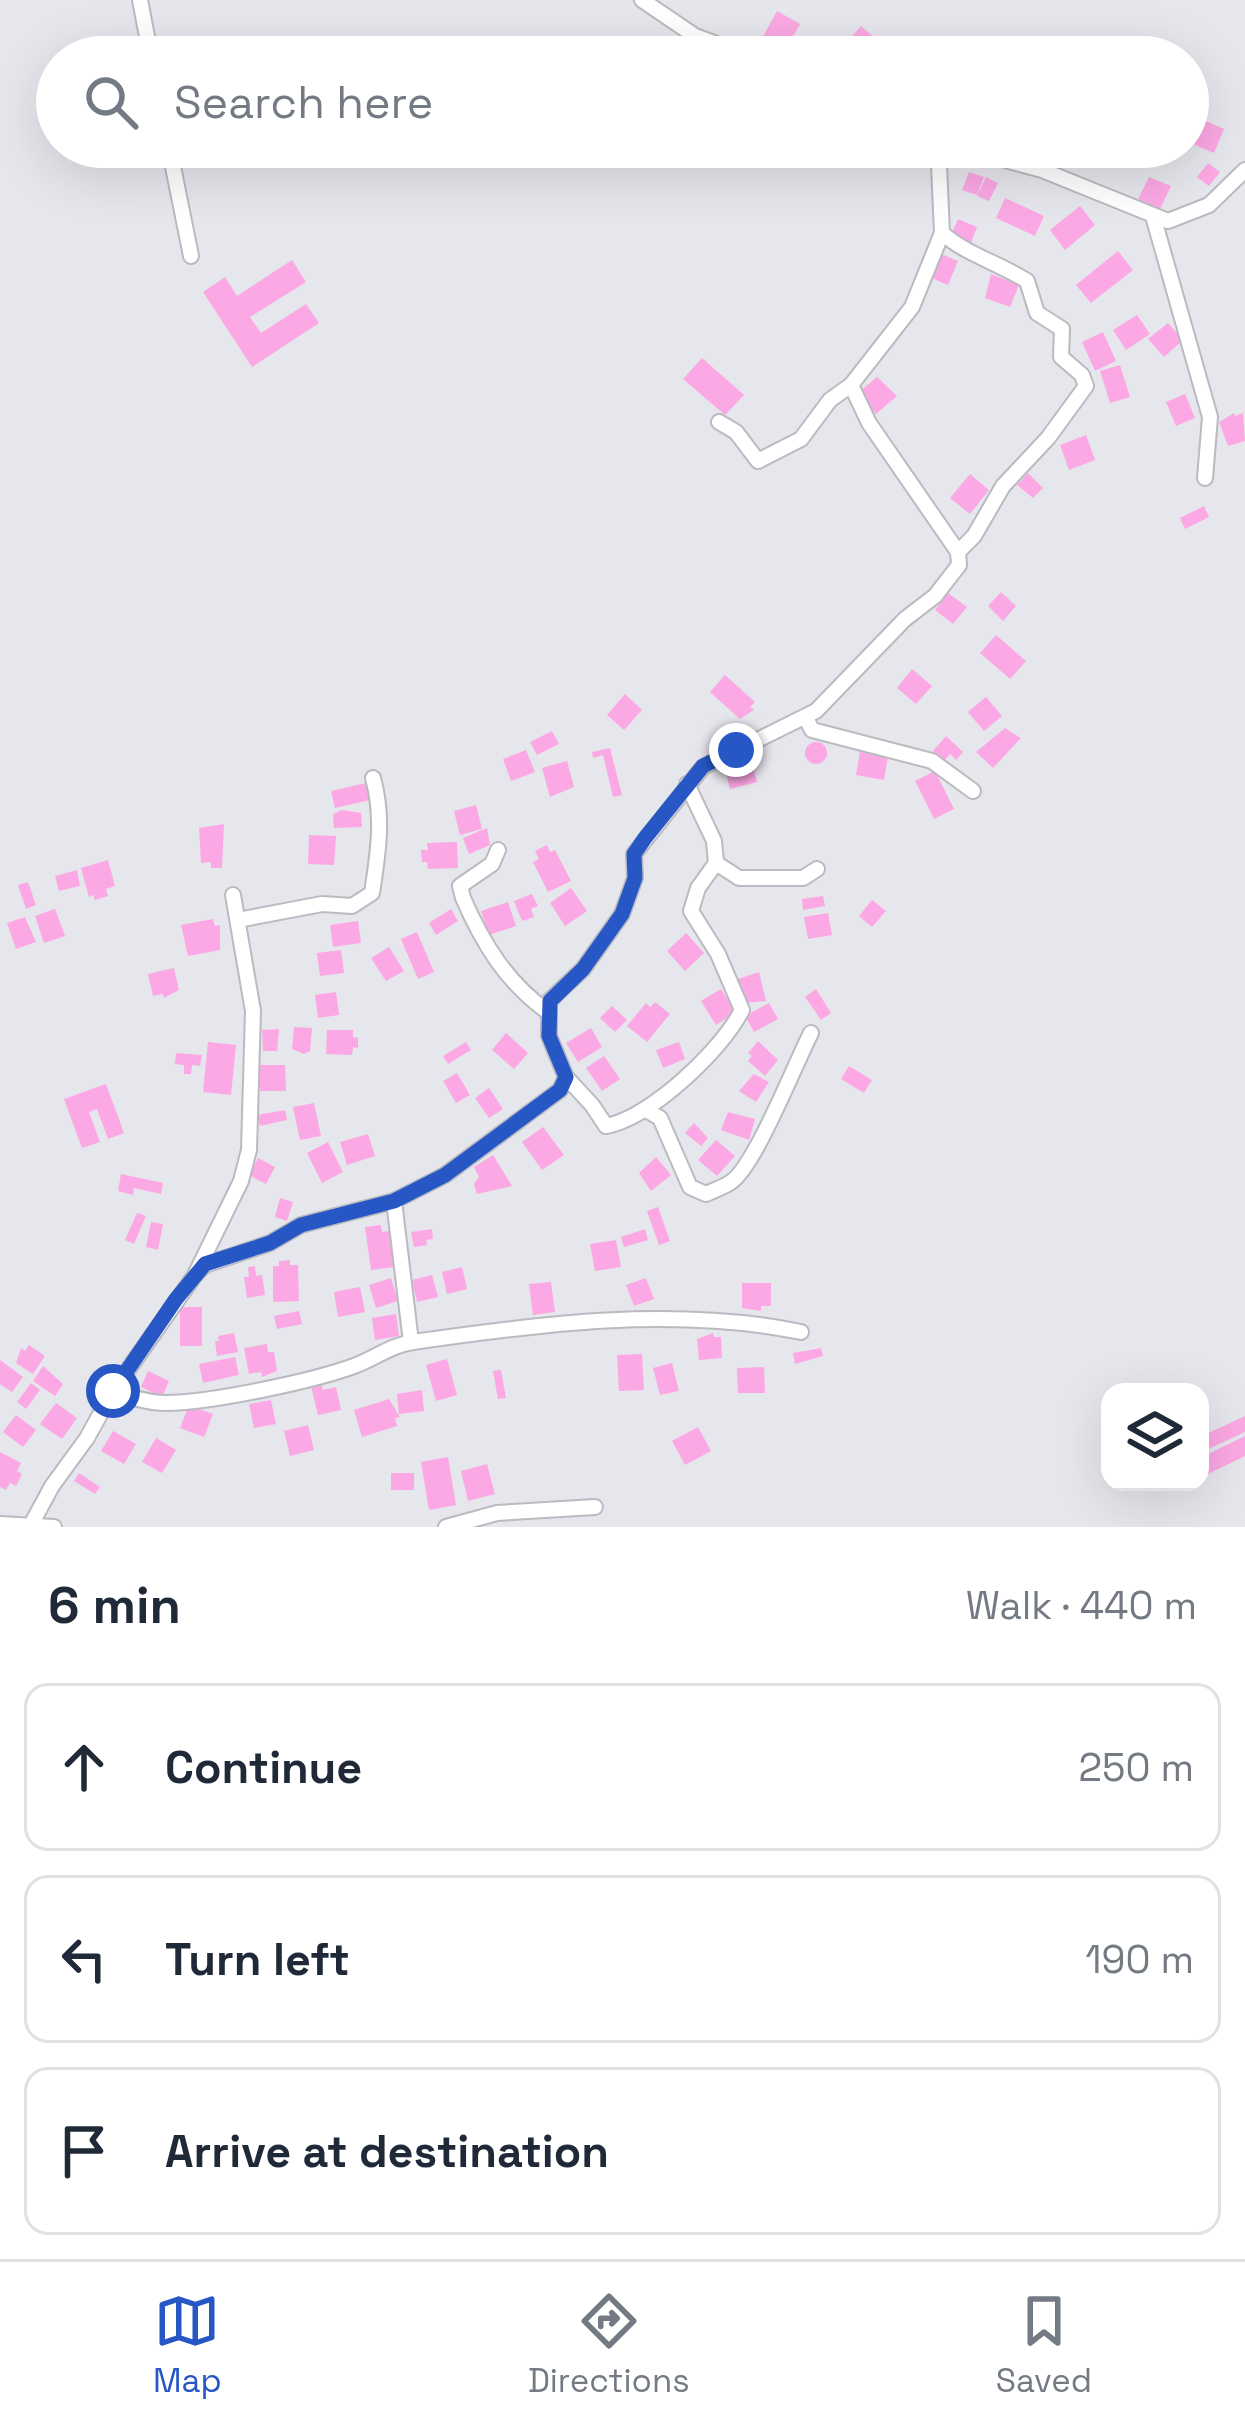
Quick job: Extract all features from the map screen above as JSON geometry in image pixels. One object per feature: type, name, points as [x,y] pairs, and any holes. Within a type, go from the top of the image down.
[{"type":"street","points":[[140,0],[147,36]]},
{"type":"street","points":[[642,0],[695,36]]},
{"type":"street","points":[[173,168],[191,256]]},
{"type":"street","points":[[719,422],[736,432],[758,461],[801,439],[830,400],[851,386],[912,307],[942,233],[939,168]]},
{"type":"street","points":[[1035,168],[1168,221],[1209,205],[1245,170]]},
{"type":"street","points":[[1153,216],[1210,417],[1204,478]]},
{"type":"street","points":[[942,233],[960,249],[1000,264],[1027,281],[1037,313],[1062,329],[1061,357],[1082,374],[1086,386],[1048,438],[1003,486],[974,536],[958,552]]},
{"type":"street","points":[[687,784],[714,841],[716,863],[698,888],[691,911],[718,954],[742,1010],[717,1050],[646,1110],[621,1124],[605,1126],[566,1077],[549,1036],[548,1012],[550,1001],[583,969],[622,914],[635,878],[634,854],[687,784],[703,766],[806,718],[905,619],[935,596],[959,565],[958,552],[869,423],[851,386]]},
{"type":"street","points":[[806,718],[812,730],[932,761],[973,791]]},
{"type":"street","points":[[238,920],[322,904],[352,905],[373,893],[381,807],[374,778]]},
{"type":"street","points":[[498,850],[492,864],[460,886],[463,898],[513,985],[548,1012]]},
{"type":"street","points":[[716,863],[740,878],[803,878],[817,868]]},
{"type":"street","points":[[195,1275],[241,1181],[249,1150],[253,1011],[233,895]]},
{"type":"street","points":[[646,1110],[660,1118],[690,1187],[706,1194],[734,1181],[760,1145],[769,1116],[811,1033]]},
{"type":"street","points":[[31,1526],[113,1391],[205,1264],[270,1243],[301,1225],[394,1201],[445,1175],[560,1090],[566,1077]]},
{"type":"street","points":[[394,1201],[410,1342]]},
{"type":"street","points":[[113,1391],[168,1403],[206,1399],[353,1366],[410,1342],[627,1316],[652,1321],[758,1323],[801,1332]]},
{"type":"street","points":[[446,1527],[497,1513],[595,1507]]},
{"type":"street","points":[[0,1524],[54,1527]]},
{"type":"building","points":[[777,11],[800,24],[793,36],[763,36]]},
{"type":"building","points":[[861,26],[873,36],[852,36]]},
{"type":"building","points":[[1209,122],[1224,129],[1214,153],[1209,151]]},
{"type":"building","points":[[1209,164],[1220,172],[1209,186],[1197,177]]},
{"type":"building","points":[[969,172],[984,177],[977,195],[962,190]]},
{"type":"building","points":[[986,177],[998,183],[989,201],[977,196]]},
{"type":"building","points":[[1149,177],[1171,186],[1160,209],[1138,199]]},
{"type":"building","points":[[1005,198],[1044,216],[1035,236],[996,218]]},
{"type":"building","points":[[1080,206],[1095,225],[1065,250],[1050,230]]},
{"type":"building","points":[[958,219],[977,227],[971,243],[951,235]]},
{"type":"building","points":[[1118,251],[1133,270],[1091,303],[1076,285]]},
{"type":"building","points":[[939,253],[958,261],[948,285],[929,277]]},
{"type":"building","points":[[292,260],[306,282],[250,317],[261,333],[306,304],[319,323],[252,367],[203,292],[225,277],[237,296]]},
{"type":"building","points":[[991,274],[1019,285],[1010,307],[985,298]]},
{"type":"building","points":[[1137,315],[1150,334],[1126,350],[1113,330]]},
{"type":"building","points":[[1168,323],[1183,340],[1164,357],[1148,339]]},
{"type":"building","points":[[1103,332],[1116,361],[1095,371],[1082,342]]},
{"type":"building","points":[[702,358],[744,395],[725,415],[683,379]]},
{"type":"building","points":[[1120,365],[1130,397],[1110,403],[1100,371]]},
{"type":"building","points":[[877,377],[897,396],[876,414],[858,393]]},
{"type":"building","points":[[1185,394],[1195,418],[1176,426],[1166,402]]},
{"type":"building","points":[[1243,413],[1245,441],[1228,446],[1219,422]]},
{"type":"building","points":[[1086,435],[1095,460],[1069,470],[1060,445]]},
{"type":"building","points":[[1028,473],[1043,488],[1033,498],[1017,485]]},
{"type":"building","points":[[970,474],[989,490],[970,514],[950,498]]},
{"type":"building","points":[[1204,506],[1209,517],[1185,529],[1180,518]]},
{"type":"building","points":[[1001,592],[1016,606],[1003,621],[988,606]]},
{"type":"building","points":[[948,593],[967,607],[953,624],[935,610]]},
{"type":"building","points":[[996,635],[1026,661],[1010,679],[980,653]]},
{"type":"building","points":[[912,669],[932,686],[916,704],[897,688]]},
{"type":"building","points":[[725,675],[755,702],[750,707],[754,710],[740,719],[710,692]]},
{"type":"building","points":[[625,694],[642,710],[624,730],[607,715]]},
{"type":"building","points":[[986,697],[1002,716],[984,731],[968,712]]},
{"type":"building","points":[[1005,728],[1021,738],[993,768],[976,752]]},
{"type":"building","points":[[552,731],[559,744],[537,755],[530,742]]},
{"type":"building","points":[[946,736],[963,752],[956,760],[950,754],[944,761],[933,751]]},
{"type":"building","points":[[816,742],[827,753],[816,764],[805,753]]},
{"type":"building","points":[[610,748],[622,795],[613,797],[603,755],[593,758],[592,752]]},
{"type":"building","points":[[526,750],[535,772],[511,781],[503,759]]},
{"type":"building","points":[[860,752],[888,756],[884,780],[856,775]]},
{"type":"building","points":[[751,760],[757,782],[730,789],[724,767]]},
{"type":"building","points":[[567,761],[574,787],[550,797],[542,768]]},
{"type":"building","points":[[935,771],[954,809],[934,819],[915,781]]},
{"type":"building","points":[[366,783],[370,800],[335,808],[331,791]]},
{"type":"building","points":[[476,805],[482,829],[460,835],[454,811]]},
{"type":"building","points":[[342,810],[361,813],[362,827],[334,828],[333,814]]},
{"type":"building","points":[[224,824],[222,868],[211,868],[211,862],[201,863],[199,828]]},
{"type":"building","points":[[487,828],[490,845],[469,854],[463,838]]},
{"type":"building","points":[[309,835],[336,836],[334,865],[308,864]]},
{"type":"building","points":[[457,842],[458,868],[428,869],[427,862],[422,862],[421,850],[428,850],[427,843]]},
{"type":"building","points":[[547,845],[550,852],[555,850],[571,881],[548,892],[533,862],[539,859],[535,851]]},
{"type":"building","points":[[108,860],[115,886],[106,889],[108,896],[95,900],[89,897],[81,868]]},
{"type":"building","points":[[77,870],[80,886],[59,891],[55,876]]},
{"type":"building","points":[[28,882],[36,905],[26,909],[18,885]]},
{"type":"building","points":[[571,888],[587,911],[565,926],[550,903]]},
{"type":"building","points":[[532,894],[538,906],[531,909],[534,917],[522,921],[514,901]]},
{"type":"building","points":[[823,896],[825,906],[803,910],[802,899]]},
{"type":"building","points":[[872,900],[886,911],[872,927],[859,916]]},
{"type":"building","points":[[508,902],[516,926],[489,935],[481,911]]},
{"type":"building","points":[[55,909],[65,936],[44,943],[35,916]]},
{"type":"building","points":[[451,909],[458,921],[436,935],[429,923]]},
{"type":"building","points":[[828,913],[832,935],[808,939],[804,917]]},
{"type":"building","points":[[25,917],[36,942],[16,949],[7,923]]},
{"type":"building","points":[[213,919],[215,926],[220,925],[220,950],[188,956],[181,925]]},
{"type":"building","points":[[358,921],[361,943],[333,947],[330,925]]},
{"type":"building","points":[[417,932],[434,972],[418,979],[401,939]]},
{"type":"building","points":[[686,933],[704,953],[685,971],[667,951]]},
{"type":"building","points":[[389,947],[404,971],[386,981],[371,958]]},
{"type":"building","points":[[341,950],[344,973],[320,976],[317,953]]},
{"type":"building","points":[[174,968],[179,990],[164,998],[163,994],[153,996],[148,974]]},
{"type":"building","points":[[759,972],[766,1001],[745,1003],[738,979]]},
{"type":"building","points":[[721,989],[736,1012],[716,1025],[701,1001]]},
{"type":"building","points":[[816,989],[831,1013],[821,1020],[805,997]]},
{"type":"building","points":[[336,992],[339,1015],[318,1018],[315,995]]},
{"type":"building","points":[[655,1002],[670,1014],[647,1042],[627,1026],[646,1003],[650,1007]]},
{"type":"building","points":[[769,1003],[778,1019],[754,1032],[745,1016]]},
{"type":"building","points":[[612,1006],[627,1020],[615,1032],[600,1018]]},
{"type":"building","points":[[294,1027],[312,1028],[310,1051],[304,1054],[292,1049]]},
{"type":"building","points":[[591,1028],[602,1047],[578,1062],[566,1043]]},
{"type":"building","points":[[279,1029],[277,1051],[263,1051],[262,1030]]},
{"type":"building","points":[[327,1030],[353,1030],[358,1048],[353,1047],[352,1055],[326,1054]]},
{"type":"building","points":[[506,1033],[528,1053],[514,1069],[492,1050]]},
{"type":"building","points":[[758,1041],[778,1060],[765,1076],[748,1061]]},
{"type":"building","points":[[208,1042],[236,1045],[231,1095],[203,1092]]},
{"type":"building","points":[[466,1042],[471,1050],[448,1064],[443,1056]]},
{"type":"building","points":[[679,1042],[685,1059],[663,1068],[656,1050]]},
{"type":"building","points":[[176,1053],[202,1055],[200,1066],[192,1065],[191,1074],[184,1074],[184,1065],[175,1064]]},
{"type":"building","points":[[604,1056],[620,1079],[602,1091],[586,1068]]},
{"type":"building","points":[[260,1065],[285,1065],[286,1091],[260,1091]]},
{"type":"building","points":[[849,1066],[872,1080],[864,1093],[841,1079]]},
{"type":"building","points":[[457,1073],[470,1095],[456,1103],[443,1081]]},
{"type":"building","points":[[754,1074],[769,1082],[756,1102],[739,1091]]},
{"type":"building","points":[[106,1084],[124,1133],[108,1139],[97,1109],[89,1112],[100,1142],[82,1148],[64,1099]]},
{"type":"building","points":[[489,1088],[503,1109],[489,1118],[475,1098]]},
{"type":"building","points":[[314,1103],[321,1136],[300,1140],[293,1107]]},
{"type":"building","points":[[285,1110],[287,1120],[260,1126],[257,1115]]},
{"type":"building","points":[[728,1112],[755,1119],[749,1140],[721,1130]]},
{"type":"building","points":[[694,1123],[708,1138],[701,1146],[685,1133]]},
{"type":"building","points":[[543,1127],[564,1155],[542,1170],[522,1142]]},
{"type":"building","points":[[368,1134],[375,1156],[347,1165],[340,1142]]},
{"type":"building","points":[[716,1140],[735,1156],[717,1176],[698,1160]]},
{"type":"building","points":[[328,1142],[343,1172],[322,1183],[307,1153]]},
{"type":"building","points":[[493,1155],[512,1186],[477,1194],[474,1184],[479,1177],[474,1167]]},
{"type":"building","points":[[656,1157],[671,1175],[651,1191],[639,1173]]},
{"type":"building","points":[[258,1158],[275,1167],[266,1184],[249,1175]]},
{"type":"building","points":[[121,1174],[163,1183],[161,1194],[134,1188],[133,1195],[118,1191]]},
{"type":"building","points":[[280,1198],[293,1202],[287,1221],[275,1217]]},
{"type":"building","points":[[658,1207],[670,1241],[659,1245],[647,1211]]},
{"type":"building","points":[[137,1213],[146,1216],[134,1244],[125,1240]]},
{"type":"building","points":[[151,1222],[163,1224],[158,1250],[146,1247]]},
{"type":"building","points":[[381,1225],[382,1232],[390,1231],[394,1267],[371,1270],[365,1227]]},
{"type":"building","points":[[432,1229],[433,1239],[426,1240],[427,1245],[414,1247],[411,1232]]},
{"type":"building","points":[[645,1229],[648,1240],[624,1247],[621,1237]]},
{"type":"building","points":[[616,1240],[621,1267],[595,1271],[590,1244]]},
{"type":"building","points":[[290,1260],[290,1265],[298,1265],[299,1301],[273,1302],[273,1266]]},
{"type":"building","points":[[255,1266],[256,1276],[262,1275],[265,1295],[247,1298],[244,1277],[249,1277],[248,1267]]},
{"type":"building","points":[[462,1267],[467,1289],[447,1294],[442,1272]]},
{"type":"building","points":[[432,1275],[438,1297],[417,1302],[412,1280]]},
{"type":"building","points":[[391,1278],[398,1301],[376,1308],[369,1285]]},
{"type":"building","points":[[646,1278],[654,1299],[634,1306],[626,1285]]},
{"type":"building","points":[[551,1282],[555,1312],[533,1315],[529,1284]]},
{"type":"building","points":[[742,1283],[771,1283],[771,1306],[761,1306],[761,1311],[742,1308]]},
{"type":"building","points":[[360,1287],[365,1312],[338,1317],[334,1292]]},
{"type":"building","points":[[180,1307],[202,1307],[202,1346],[180,1346]]},
{"type":"building","points":[[299,1311],[302,1324],[277,1329],[274,1316]]},
{"type":"building","points":[[396,1314],[399,1336],[375,1340],[372,1318]]},
{"type":"building","points":[[234,1333],[238,1352],[217,1356],[218,1336]]},
{"type":"building","points":[[713,1333],[721,1337],[722,1358],[699,1360],[697,1339]]},
{"type":"building","points":[[267,1344],[268,1352],[274,1352],[277,1371],[262,1377],[261,1372],[249,1374],[244,1348]]},
{"type":"building","points":[[29,1345],[45,1356],[33,1374],[16,1363],[21,1348],[25,1351]]},
{"type":"building","points":[[821,1348],[823,1356],[795,1364],[793,1353]]},
{"type":"building","points":[[642,1354],[644,1390],[619,1391],[617,1355]]},
{"type":"building","points":[[235,1357],[239,1375],[203,1383],[199,1364]]},
{"type":"building","points":[[447,1359],[457,1395],[436,1401],[426,1365]]},
{"type":"building","points":[[0,1360],[23,1377],[12,1392],[0,1384]]},
{"type":"building","points":[[672,1363],[679,1391],[660,1395],[653,1368]]},
{"type":"building","points":[[43,1366],[63,1384],[55,1396],[33,1381]]},
{"type":"building","points":[[764,1367],[765,1393],[738,1393],[737,1368]]},
{"type":"building","points":[[501,1370],[506,1398],[498,1399],[493,1371]]},
{"type":"building","points":[[148,1371],[169,1381],[162,1397],[141,1387]]},
{"type":"building","points":[[31,1383],[40,1390],[26,1409],[17,1402]]},
{"type":"building","points":[[321,1384],[323,1390],[336,1387],[341,1410],[318,1415],[311,1386]]},
{"type":"building","points":[[422,1390],[424,1411],[399,1414],[397,1394]]},
{"type":"building","points":[[389,1399],[400,1417],[395,1418],[397,1426],[362,1437],[354,1410]]},
{"type":"building","points":[[271,1400],[276,1424],[254,1428],[249,1404]]},
{"type":"building","points":[[56,1403],[77,1418],[62,1439],[40,1424]]},
{"type":"building","points":[[189,1405],[213,1414],[204,1437],[180,1428]]},
{"type":"building","points":[[16,1415],[36,1430],[23,1447],[3,1432]]},
{"type":"building","points":[[1245,1416],[1245,1432],[1209,1449],[1209,1433]]},
{"type":"building","points":[[308,1425],[314,1450],[290,1456],[284,1431]]},
{"type":"building","points":[[698,1427],[711,1451],[685,1465],[672,1441]]},
{"type":"building","points":[[113,1431],[136,1444],[124,1464],[101,1451]]},
{"type":"building","points":[[1245,1436],[1245,1456],[1209,1474],[1209,1454]]},
{"type":"building","points":[[156,1438],[176,1450],[162,1473],[142,1462]]},
{"type":"building","points":[[0,1452],[21,1463],[16,1486],[10,1483],[6,1490],[0,1487]]},
{"type":"building","points":[[448,1457],[456,1505],[429,1510],[421,1462]]},
{"type":"building","points":[[487,1464],[495,1494],[468,1501],[461,1471]]},
{"type":"building","points":[[79,1473],[100,1487],[95,1494],[74,1481]]},
{"type":"building","points":[[391,1473],[414,1473],[414,1490],[391,1490]]},
{"type":"route","points":[[113,1391],[205,1264],[270,1243],[301,1225],[394,1201],[445,1175],[560,1090],[566,1077],[549,1036],[550,1001],[583,969],[622,914],[635,878],[634,854],[645,838],[703,766],[736,750]]}]
